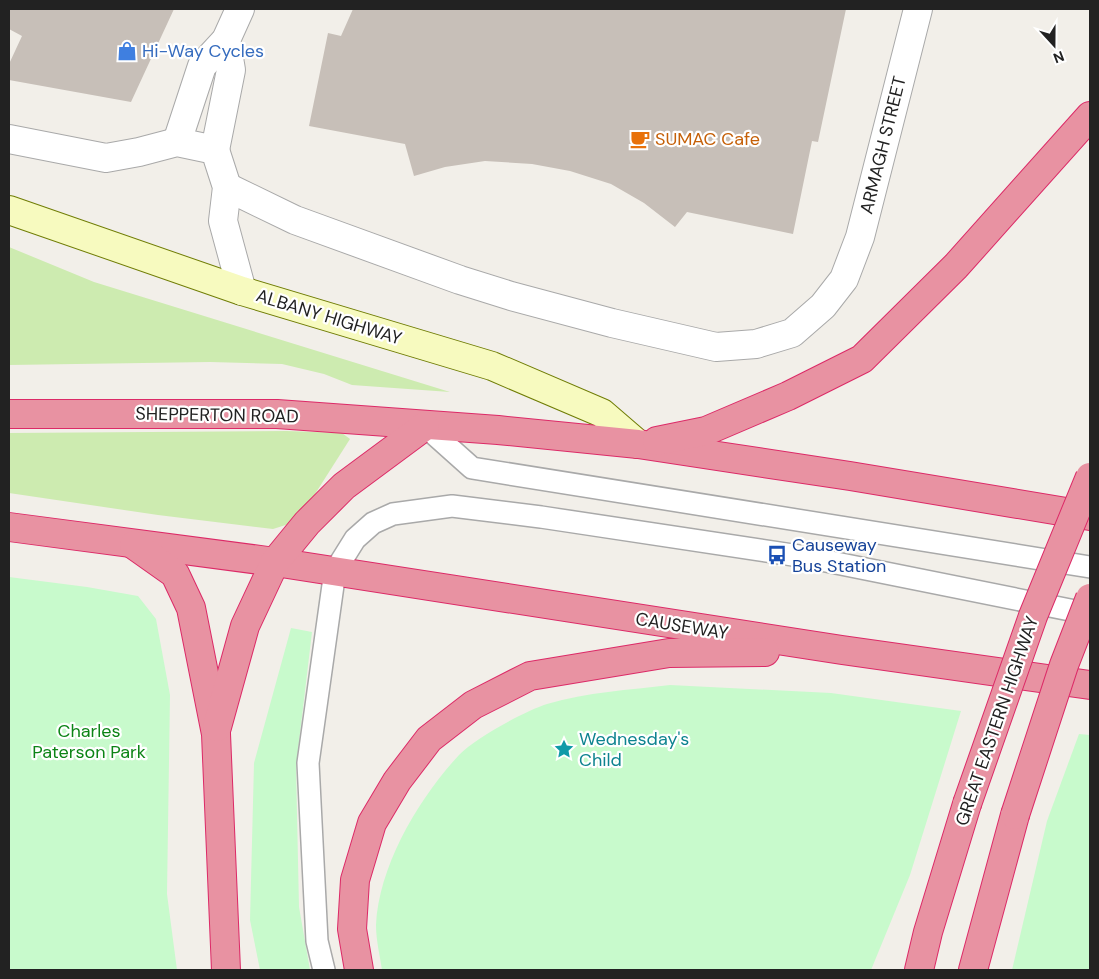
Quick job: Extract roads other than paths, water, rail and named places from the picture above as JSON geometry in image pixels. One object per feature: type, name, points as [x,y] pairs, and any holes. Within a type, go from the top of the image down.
[{"type":"highway","points":[[638,444],[706,431],[788,396],[862,359],[956,266],[1090,116]]},
{"type":"highway","name":"SHEPPERTON ROAD","points":[[9,414],[277,414],[424,426]]},
{"type":"highway","points":[[216,734],[245,626],[275,562],[307,523],[344,486],[424,426],[498,430],[638,444],[850,476],[1090,516]]},
{"type":"highway","name":"GREAT EASTERN HIGHWAY","points":[[918,970],[967,804],[1033,616],[1090,477]]},
{"type":"highway","points":[[9,527],[275,562]]},
{"type":"highway","points":[[131,542],[174,574],[191,608],[216,734],[226,970]]},
{"type":"highway","name":"CAUSEWAY","points":[[275,562],[842,650],[1090,686]]},
{"type":"highway","points":[[973,970],[1015,814],[1064,665],[1090,598]]},
{"type":"highway","points":[[359,970],[352,929],[355,880],[372,823],[397,781],[429,739],[473,705],[530,676],[669,653],[842,650]]},
{"type":"highway","points":[[907,970],[928,932]]},
{"type":"main road","name":"ALBANY HIGHWAY","points":[[9,210],[242,291],[492,366],[602,413],[638,444]]},
{"type":"street","points":[[177,142],[202,66],[226,40],[240,9]]},
{"type":"street","name":"ARMAGH STREET","points":[[228,187],[295,220],[468,283],[510,296],[612,324],[716,347],[756,344],[792,332],[823,306],[844,279],[860,237],[918,9]]},
{"type":"street","points":[[226,40],[231,70],[215,150],[228,187],[223,221],[242,291]]},
{"type":"street","points":[[9,139],[106,158],[177,142],[215,150]]},
{"type":"lane","points":[[424,426],[472,468],[1090,567]]},
{"type":"lane","points":[[324,970],[316,941],[308,763],[335,571],[355,539],[372,523],[393,514],[452,506],[806,558],[1090,614]]},
{"type":"place","name":"Hi-Way Cycles","points":[[127,51]]},
{"type":"place","name":"SUMAC Cafe","points":[[640,139]]},
{"type":"place","name":"Causeway Bus Station","points":[[777,555]]},
{"type":"place","name":"Wednesday's Child","points":[[564,749]]},
{"type":"park label","name":"Charles Paterson Park","points":[[89,741]]}]
